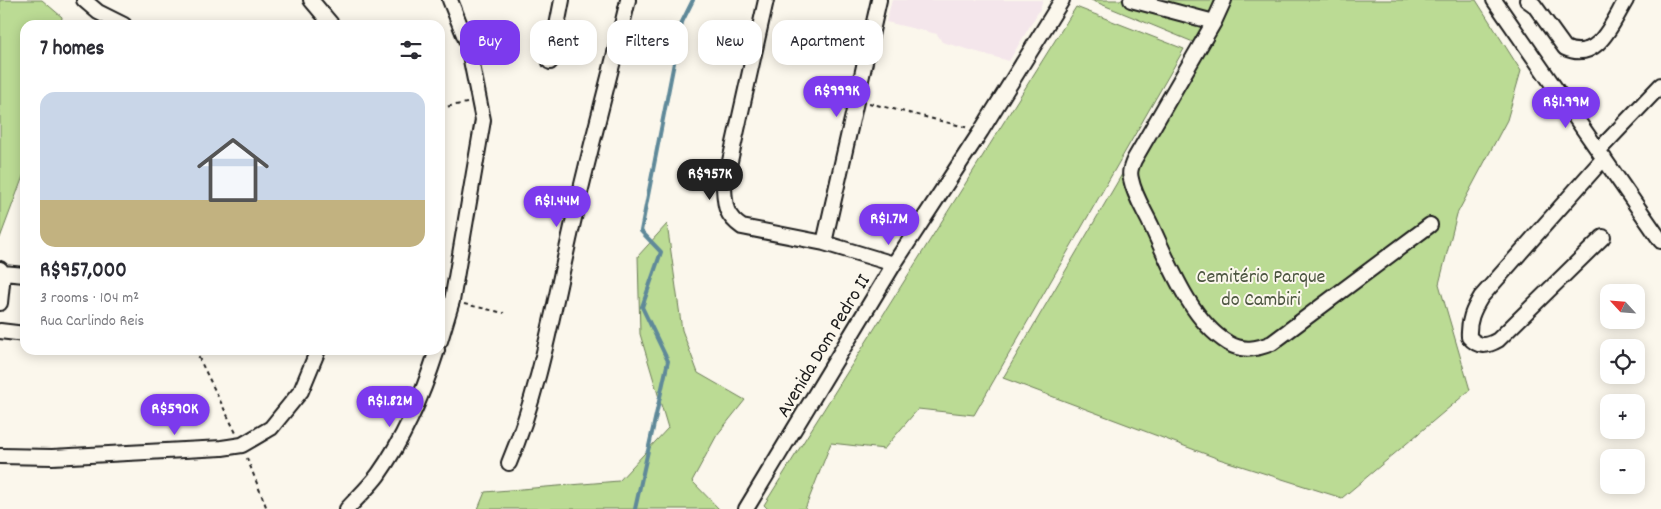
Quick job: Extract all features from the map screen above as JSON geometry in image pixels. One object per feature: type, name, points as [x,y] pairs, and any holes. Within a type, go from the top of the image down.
[{"type":"street","points":[[84,0],[98,12],[114,20]]},
{"type":"street","points":[[311,0],[328,20]]},
{"type":"street","points":[[445,324],[452,301],[483,120],[468,45],[450,0]]},
{"type":"street","points":[[558,20],[562,0]]},
{"type":"street","points":[[509,463],[524,426],[536,384],[576,208],[628,0]]},
{"type":"street","points":[[766,0],[724,188],[724,204],[732,220],[742,227],[824,244],[894,264]]},
{"type":"street","points":[[824,244],[880,0]]},
{"type":"street","points":[[1132,0],[1214,22]]},
{"type":"street","points":[[1224,0],[1214,22],[1134,160],[1130,171],[1136,193],[1173,272],[1191,304],[1210,329],[1229,344],[1245,349],[1257,349],[1272,342],[1430,225]]},
{"type":"street","points":[[1494,0],[1660,238]]},
{"type":"street","points":[[1527,0],[1534,5],[1565,48],[1573,52],[1585,52],[1599,43],[1626,0]]},
{"type":"street","name":"Avenida Dom Pedro II","points":[[746,509],[894,264],[981,131],[1058,2]]},
{"type":"street","points":[[1603,237],[1498,340],[1490,345],[1482,346],[1474,343],[1469,337],[1468,326],[1473,310],[1481,297],[1661,85]]},
{"type":"street","points":[[0,303],[2,271],[20,275]]},
{"type":"street","points":[[0,331],[20,333]]},
{"type":"street","points":[[0,456],[52,457],[222,448],[242,445],[271,428],[301,391],[316,355]]},
{"type":"street","points":[[347,509],[377,476],[406,430],[430,374],[436,355]]},
{"type":"path","points":[[856,99],[981,131]]},
{"type":"path","points":[[445,107],[480,101]]},
{"type":"path","points":[[452,301],[504,313]]},
{"type":"path","points":[[197,355],[242,445],[266,509]]},
{"type":"shaded area","points":[[892,0],[1043,0],[1040,9],[1009,61],[942,42],[937,34],[886,22]]},
{"type":"green space","points":[[0,0],[42,0],[62,17],[62,20],[20,20],[20,184],[0,238]]},
{"type":"green space","name":"Cemitério Parque do Cambiri","points":[[1091,0],[1476,0],[1521,71],[1507,120],[1457,214],[1439,284],[1470,390],[1342,498],[1219,459],[1003,378],[1198,44]]},
{"type":"green space","points":[[1076,7],[1184,49],[974,415],[918,409],[884,449],[831,443],[805,509],[768,509],[764,505]]},
{"type":"green space","points":[[667,224],[682,330],[698,373],[745,400],[717,435],[692,481],[719,509],[478,509],[485,492],[619,481],[668,428],[640,334],[638,256]]},
{"type":"waterway","points":[[635,509],[668,361],[642,307],[661,252],[641,231],[682,22],[693,0]]}]
